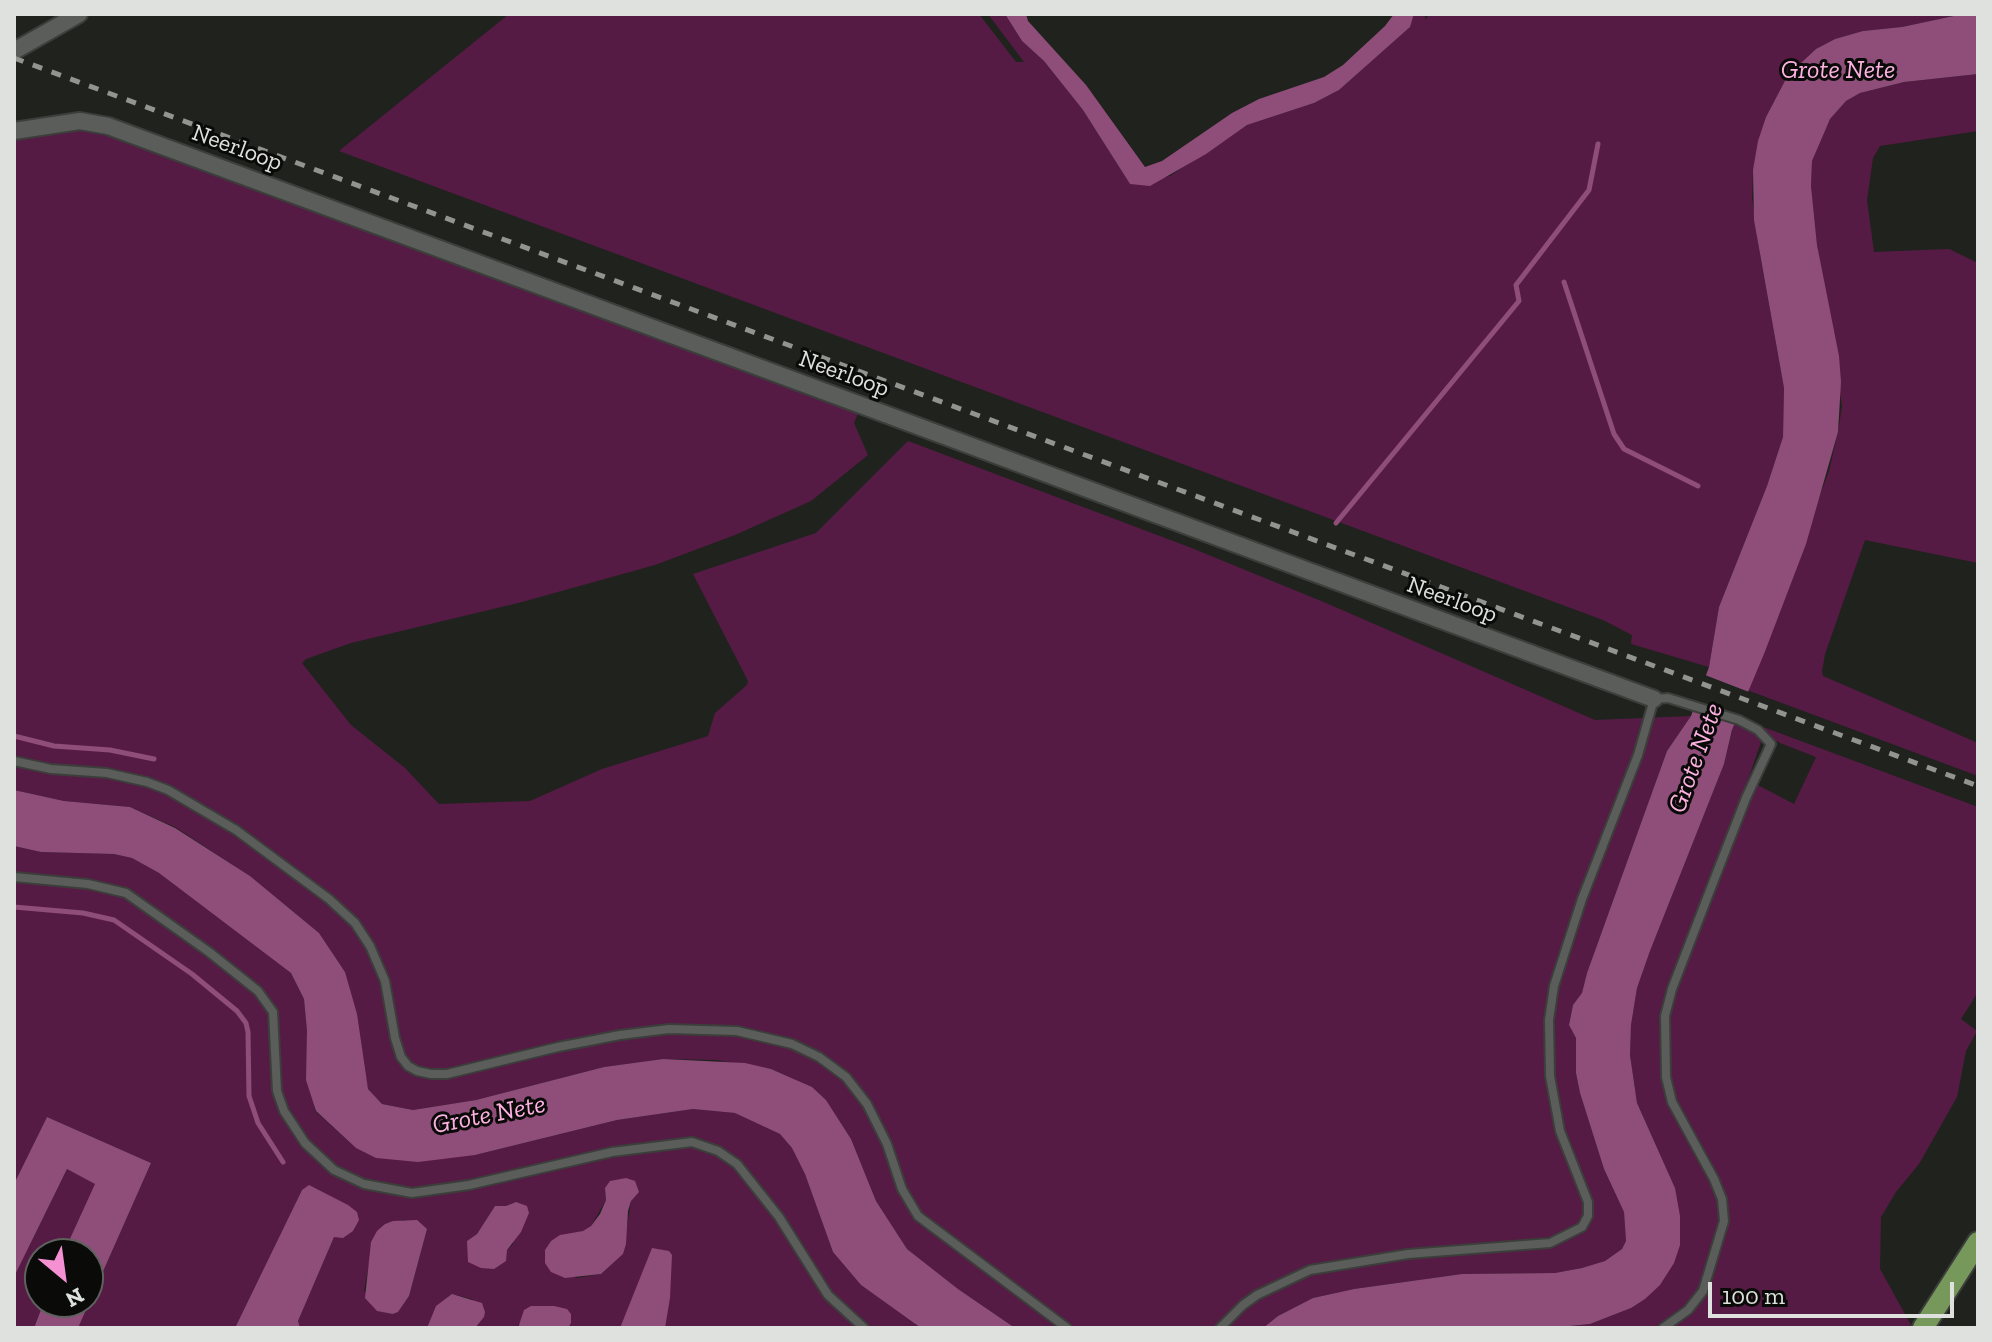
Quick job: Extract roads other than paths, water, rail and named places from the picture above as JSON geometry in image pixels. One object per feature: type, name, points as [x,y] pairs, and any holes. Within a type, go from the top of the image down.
[{"type":"main road","points":[[1923,1328],[1978,1242]]},
{"type":"street","points":[[14,51],[79,14]]},
{"type":"street","name":"Neerloop","points":[[14,131],[80,121],[108,126],[1654,699]]},
{"type":"lane","points":[[1220,1328],[1257,1295],[1310,1270],[1408,1254],[1550,1243],[1582,1227],[1588,1216],[1588,1202],[1569,1156],[1554,1103],[1548,1050],[1554,986],[1571,929],[1638,755],[1654,699],[1668,698],[1739,720],[1758,730],[1771,744],[1714,880],[1672,989],[1665,1016],[1666,1077],[1672,1102],[1714,1179],[1722,1199],[1724,1221],[1703,1291],[1688,1310],[1663,1328]]},
{"type":"lane","points":[[14,761],[51,769],[119,776],[168,790],[236,830],[329,899],[355,923],[370,946],[385,981],[401,1057],[417,1071],[447,1074],[558,1047],[669,1029],[737,1031],[806,1050],[846,1077],[867,1104],[887,1144],[902,1189],[918,1216],[1067,1328]]},
{"type":"lane","points":[[14,877],[88,884],[126,893],[258,991],[273,1012],[277,1091],[284,1111],[305,1143],[334,1170],[364,1184],[412,1193],[469,1185],[612,1152],[692,1142],[718,1151],[737,1164],[779,1217],[828,1295],[864,1328]]},
{"type":"water","points":[[1005,14],[1026,14],[1028,21],[1086,85],[1145,167],[1162,161],[1232,113],[1259,99],[1324,77],[1343,65],[1394,14],[1413,14],[1413,17],[1410,27],[1339,90],[1314,103],[1247,125],[1206,154],[1150,186],[1130,184],[1083,110],[1044,61],[1022,41]]},
{"type":"water","name":"Grote Nete","points":[[1963,14],[1978,14],[1978,74],[1904,82],[1860,93],[1846,101],[1830,119],[1812,161],[1811,186],[1817,245],[1839,356],[1838,432],[1806,544],[1732,730],[1724,764],[1650,951],[1637,988],[1631,1025],[1630,1055],[1637,1103],[1675,1188],[1680,1216],[1680,1245],[1674,1263],[1660,1285],[1645,1299],[1631,1308],[1590,1324],[1550,1328],[1263,1328],[1278,1316],[1313,1298],[1462,1274],[1555,1273],[1605,1261],[1622,1249],[1626,1241],[1624,1212],[1604,1169],[1580,1093],[1576,1073],[1576,1038],[1569,1025],[1573,1005],[1582,993],[1667,751],[1691,716],[1709,667],[1719,607],[1783,437],[1784,388],[1754,220],[1753,170],[1758,141],[1766,117],[1788,75],[1816,49],[1835,39],[1863,31],[1902,27]]},
{"type":"water","name":"Grote Nete","points":[[14,790],[64,801],[130,807],[175,828],[250,876],[319,933],[345,972],[357,1014],[368,1089],[382,1104],[413,1110],[476,1100],[604,1067],[663,1059],[745,1063],[771,1069],[812,1087],[826,1100],[851,1139],[876,1201],[907,1249],[1015,1328],[921,1328],[861,1285],[833,1252],[805,1174],[792,1148],[780,1134],[735,1113],[693,1109],[617,1120],[475,1155],[418,1162],[376,1158],[356,1148],[316,1111],[306,1080],[304,999],[291,973],[159,873],[132,858],[114,854],[41,852],[14,846]]},
{"type":"water","points":[[47,1117],[151,1163],[104,1269],[104,1238],[70,1238],[95,1184],[67,1169],[33,1238],[24,1238],[24,1257],[14,1277],[14,1184]]},
{"type":"water","points":[[626,1178],[635,1181],[639,1192],[631,1201],[628,1211],[623,1254],[601,1274],[565,1278],[551,1272],[545,1263],[545,1250],[551,1241],[560,1235],[583,1231],[591,1226],[606,1200],[605,1188],[610,1181]]},
{"type":"water","points":[[309,1185],[348,1205],[357,1212],[359,1220],[353,1231],[343,1238],[334,1237],[298,1321],[300,1328],[235,1328],[302,1190]]},
{"type":"water","points":[[516,1202],[527,1206],[529,1213],[521,1232],[507,1250],[506,1261],[494,1269],[481,1268],[468,1262],[467,1241],[477,1234],[495,1206]]},
{"type":"water","points":[[417,1220],[427,1229],[409,1296],[398,1312],[377,1311],[365,1298],[371,1242],[385,1224]]},
{"type":"water","points":[[652,1248],[669,1251],[672,1255],[665,1328],[620,1328]]},
{"type":"water","points":[[452,1294],[482,1303],[484,1317],[475,1328],[427,1328],[436,1306]]},
{"type":"water","points":[[531,1306],[567,1309],[571,1314],[571,1323],[568,1328],[518,1328],[524,1310]]},
{"type":"water","points":[[38,1318],[82,1318],[78,1328],[34,1328]]},
{"type":"waterway","points":[[1336,523],[1519,301],[1516,285],[1589,190],[1598,144]]},
{"type":"waterway","points":[[1564,282],[1614,434],[1624,449],[1698,486]]},
{"type":"waterway","points":[[14,736],[54,746],[110,750],[154,759]]},
{"type":"waterway","points":[[14,907],[83,913],[114,920],[192,974],[237,1011],[246,1023],[248,1032],[249,1096],[258,1123],[283,1162]]},
{"type":"railway","points":[[14,58],[1978,786]]}]
